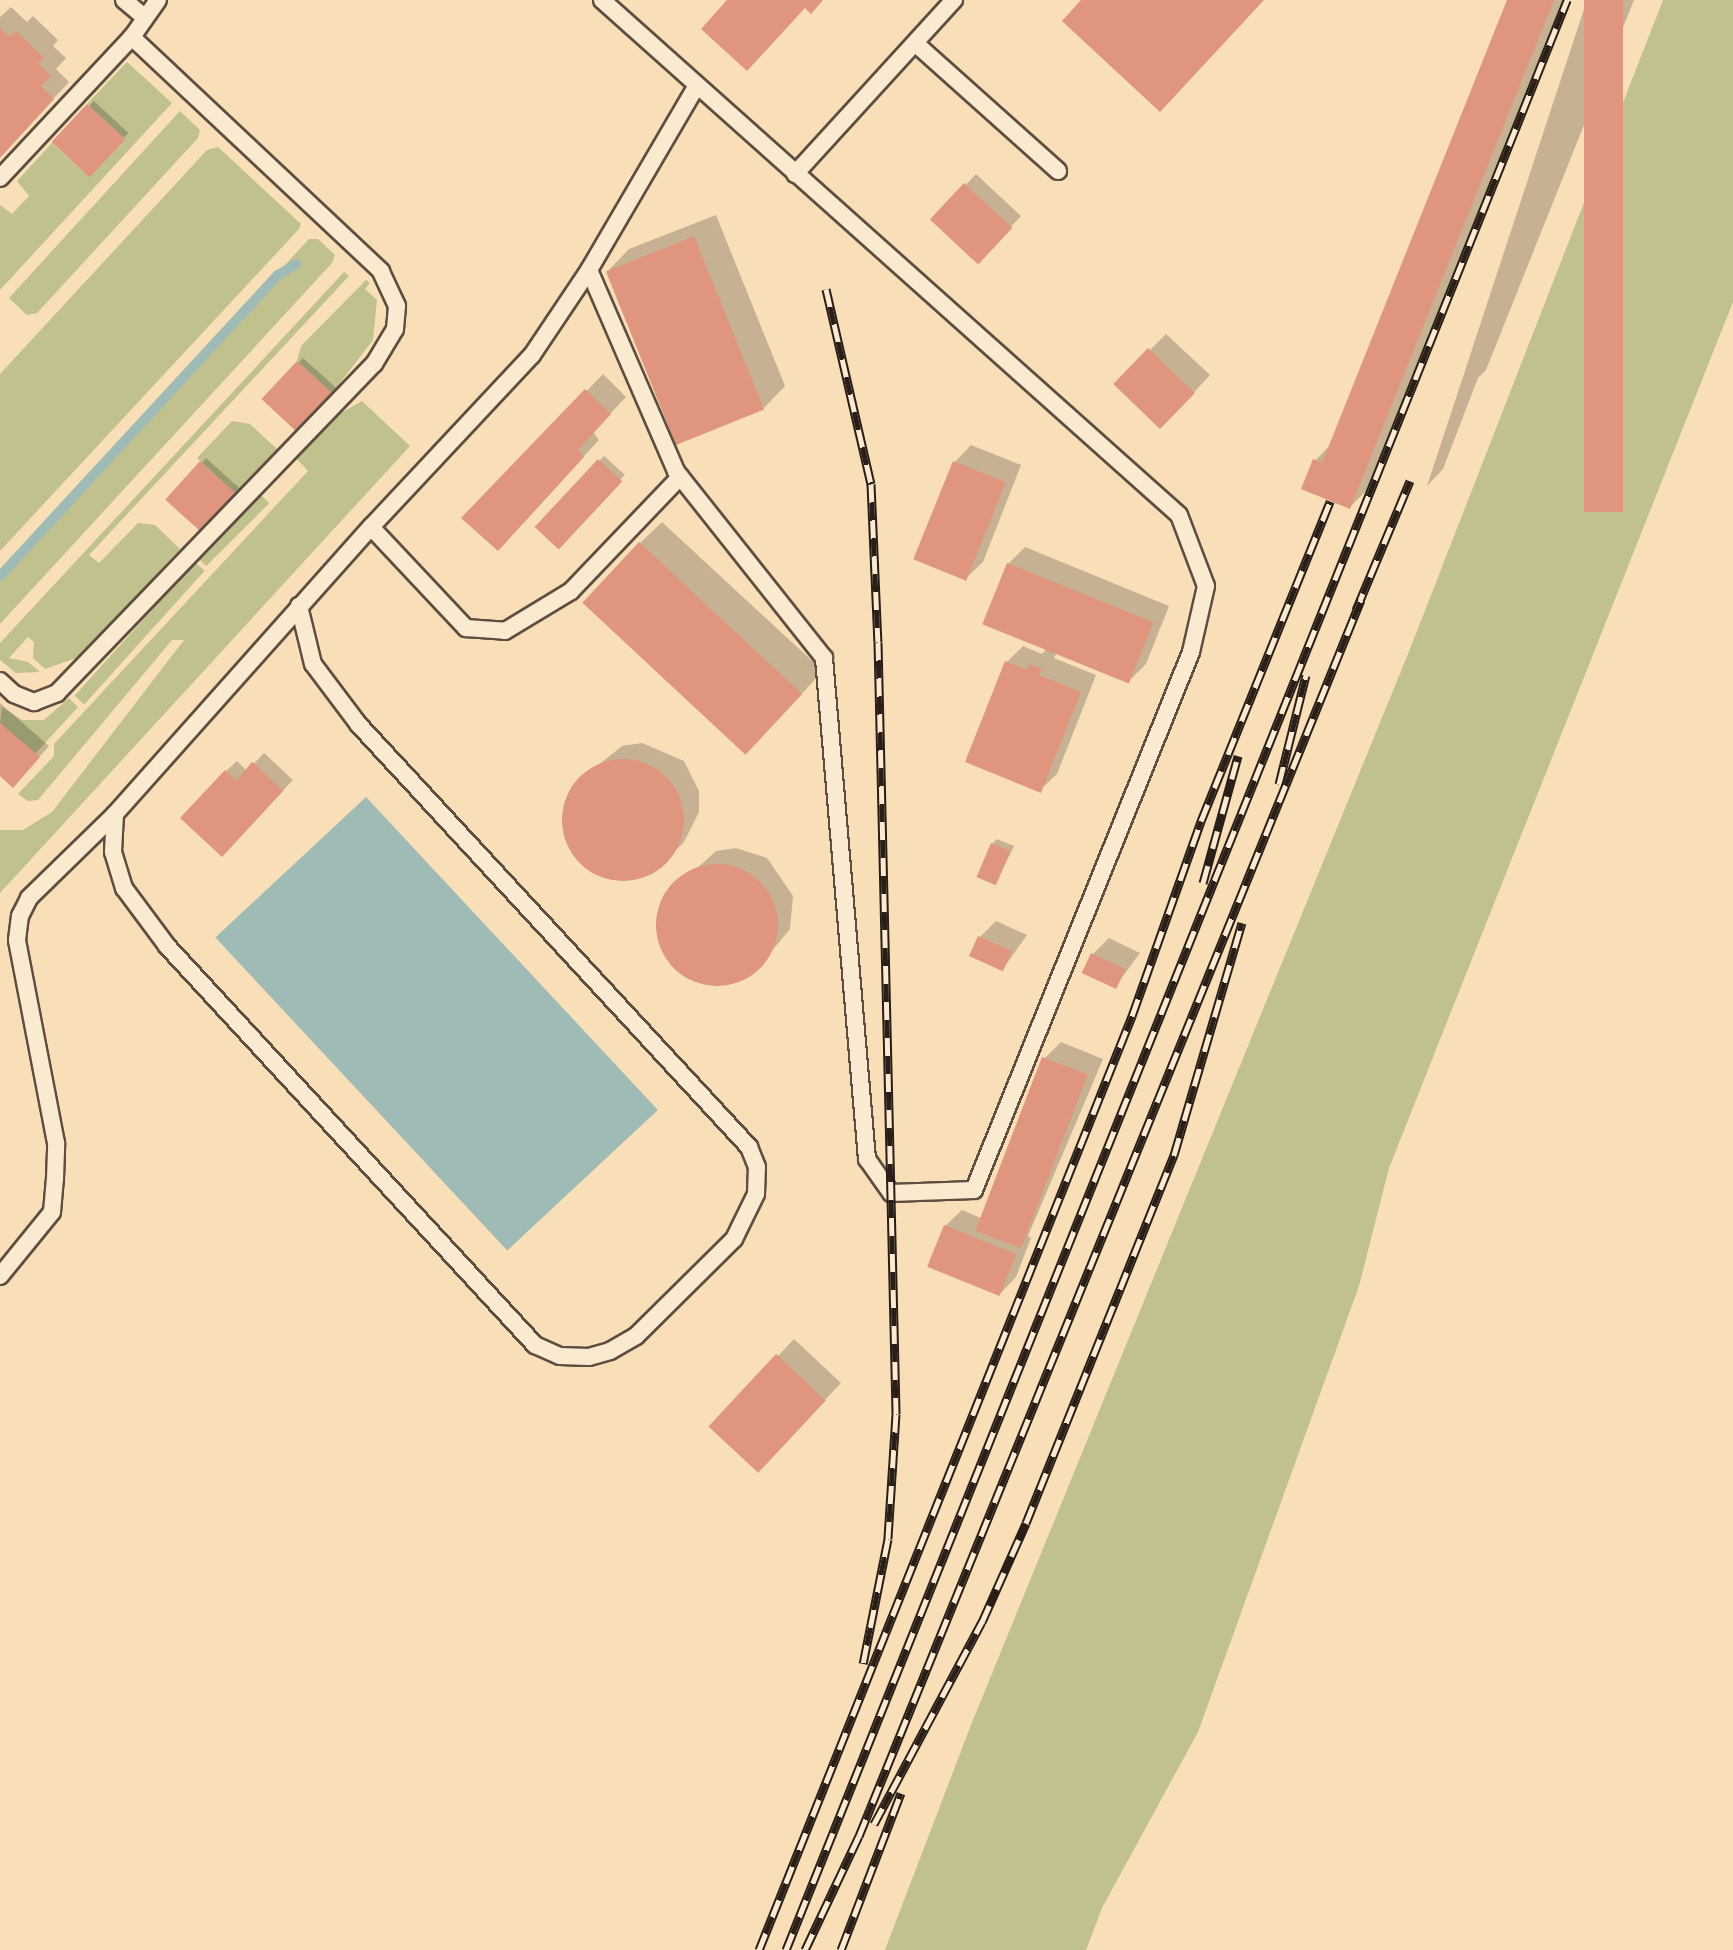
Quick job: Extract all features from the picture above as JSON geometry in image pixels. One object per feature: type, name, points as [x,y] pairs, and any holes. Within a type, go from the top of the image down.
[{"type":"lane","points":[[124,0],[143,16]]},
{"type":"lane","points":[[0,178],[132,37],[143,16],[158,0]]},
{"type":"lane","points":[[589,270],[680,477],[824,658],[867,1159],[891,1193],[974,1190],[1191,652],[1206,586],[1179,515],[602,0]]},
{"type":"lane","points":[[795,174],[954,0]]},
{"type":"lane","points":[[0,681],[14,694],[34,702],[57,693],[374,364],[395,329],[395,297],[381,271],[132,37]]},
{"type":"lane","points":[[915,43],[1058,171]]},
{"type":"lane","points":[[0,1276],[52,1212],[55,1179],[56,1143],[17,940],[20,916],[45,882],[115,814],[299,606],[532,355],[589,270],[696,87]]},
{"type":"lane","points":[[371,527],[466,628],[505,631],[571,591],[680,477]]},
{"type":"lane","points":[[115,814],[113,852],[124,888],[167,946],[535,1345],[560,1356],[589,1357],[610,1351],[636,1336],[734,1239],[756,1194],[757,1167],[749,1147],[359,725],[313,664],[299,606]]},
{"type":"green space","points":[[1663,0],[1733,0],[1733,302],[1389,1168],[1359,1286],[1198,1732],[1102,1908],[1086,1950],[885,1950],[971,1725],[1410,649]]},
{"type":"green space","points":[[127,62],[172,103],[0,290],[0,205],[12,214],[29,196],[17,181],[52,143],[89,177],[125,139],[87,104]]},
{"type":"green space","points":[[180,111],[200,130],[198,138],[37,313],[27,315],[9,298]]},
{"type":"green space","points":[[218,147],[301,224],[299,229],[0,551],[0,374],[207,150]]},
{"type":"green space","points":[[309,239],[318,239],[335,255],[332,263],[0,624],[0,573]]},
{"type":"green space","points":[[344,272],[349,276],[89,555],[99,563],[138,523],[155,525],[180,549],[79,657],[45,669],[33,658],[34,642],[28,637],[9,658],[28,662],[40,672],[16,673],[0,660],[0,643]]},
{"type":"green space","points":[[366,280],[370,283],[365,289],[377,300],[373,340],[332,393],[297,361],[301,346]]},
{"type":"green space","points":[[362,401],[410,446],[0,893],[0,830],[23,830],[52,812],[184,640],[172,640],[38,800],[28,801],[18,794],[54,756],[54,744],[308,471],[295,457],[334,417]]},
{"type":"green space","points":[[232,421],[250,424],[277,449],[235,493],[197,458]]},
{"type":"green space","points":[[260,494],[269,503],[206,566],[197,557]]},
{"type":"green space","points":[[195,562],[205,571],[84,704],[75,696]]},
{"type":"green space","points":[[69,698],[78,707],[35,754],[0,723],[2,707],[22,720],[44,720]]},
{"type":"water","points":[[366,797],[658,1110],[507,1251],[215,937]]},
{"type":"building","points":[[727,0],[823,0],[811,14],[805,8],[747,71],[701,29]]},
{"type":"building","points":[[1081,0],[1264,0],[1160,112],[1062,21]]},
{"type":"building","points":[[1507,0],[1554,0],[1350,509],[1301,489],[1313,459],[1322,463]]},
{"type":"building","points":[[1584,0],[1623,0],[1623,512],[1584,512]]},
{"type":"building","points":[[0,28],[10,37],[16,31],[44,58],[38,63],[51,76],[41,86],[54,99],[0,158]]},
{"type":"building","points":[[87,104],[125,139],[90,177],[52,142]]},
{"type":"building","points":[[964,183],[1012,228],[978,265],[930,220]]},
{"type":"building","points":[[694,236],[764,409],[676,445],[606,272]]},
{"type":"building","points":[[1148,348],[1195,393],[1160,429],[1113,384]]},
{"type":"building","points":[[297,361],[335,396],[300,434],[262,399]]},
{"type":"building","points":[[585,389],[611,414],[578,450],[584,457],[498,551],[461,518]]},
{"type":"building","points":[[598,459],[622,482],[559,550],[535,527]]},
{"type":"building","points":[[200,461],[238,495],[203,534],[165,500]]},
{"type":"building","points":[[953,461],[1006,482],[966,581],[913,559]]},
{"type":"building","points":[[639,542],[802,694],[745,755],[582,603]]},
{"type":"building","points":[[1007,563],[1153,622],[1129,683],[982,624]]},
{"type":"building","points":[[1005,661],[1027,670],[1029,664],[1042,669],[1039,675],[1081,692],[1041,793],[965,762]]},
{"type":"building","points":[[0,723],[40,757],[13,788],[0,776]]},
{"type":"building","points":[[623,759],[646,764],[666,777],[679,797],[684,820],[679,843],[666,863],[646,876],[623,881],[600,876],[580,863],[567,843],[562,820],[567,797],[580,777],[600,764]]},
{"type":"building","points":[[252,762],[283,791],[222,857],[180,818],[225,770],[236,781]]},
{"type":"building","points":[[991,843],[1010,851],[996,885],[977,877]]},
{"type":"building","points":[[717,864],[740,869],[760,882],[773,902],[778,925],[773,948],[760,968],[740,981],[717,986],[694,981],[674,968],[661,948],[656,925],[661,902],[674,882],[694,869]]},
{"type":"building","points":[[978,936],[1012,951],[1003,971],[969,956]]},
{"type":"building","points":[[1091,953],[1125,969],[1116,989],[1082,973]]},
{"type":"building","points":[[1042,1057],[1088,1075],[1021,1248],[975,1231]]},
{"type":"building","points":[[944,1225],[1016,1254],[999,1296],[927,1267]]},
{"type":"building","points":[[776,1354],[826,1400],[758,1473],[708,1426]]},
{"type":"waterway","points":[[0,576],[278,275],[296,264]]},
{"type":"railway","points":[[786,1950],[1567,0]]},
{"type":"railway","points":[[826,289],[871,484],[878,642],[896,1414],[888,1539],[863,1664]]},
{"type":"railway","points":[[1356,610],[1410,481]]},
{"type":"railway","points":[[759,1950],[1132,1016],[1201,821],[1330,501]]},
{"type":"railway","points":[[805,1950],[859,1836],[1361,600]]},
{"type":"railway","points":[[1279,784],[1306,675]]},
{"type":"railway","points":[[1203,883],[1238,756]]},
{"type":"railway","points":[[874,1824],[982,1622],[1026,1523],[1174,1155],[1242,923]]},
{"type":"railway","points":[[841,1950],[901,1793]]}]
